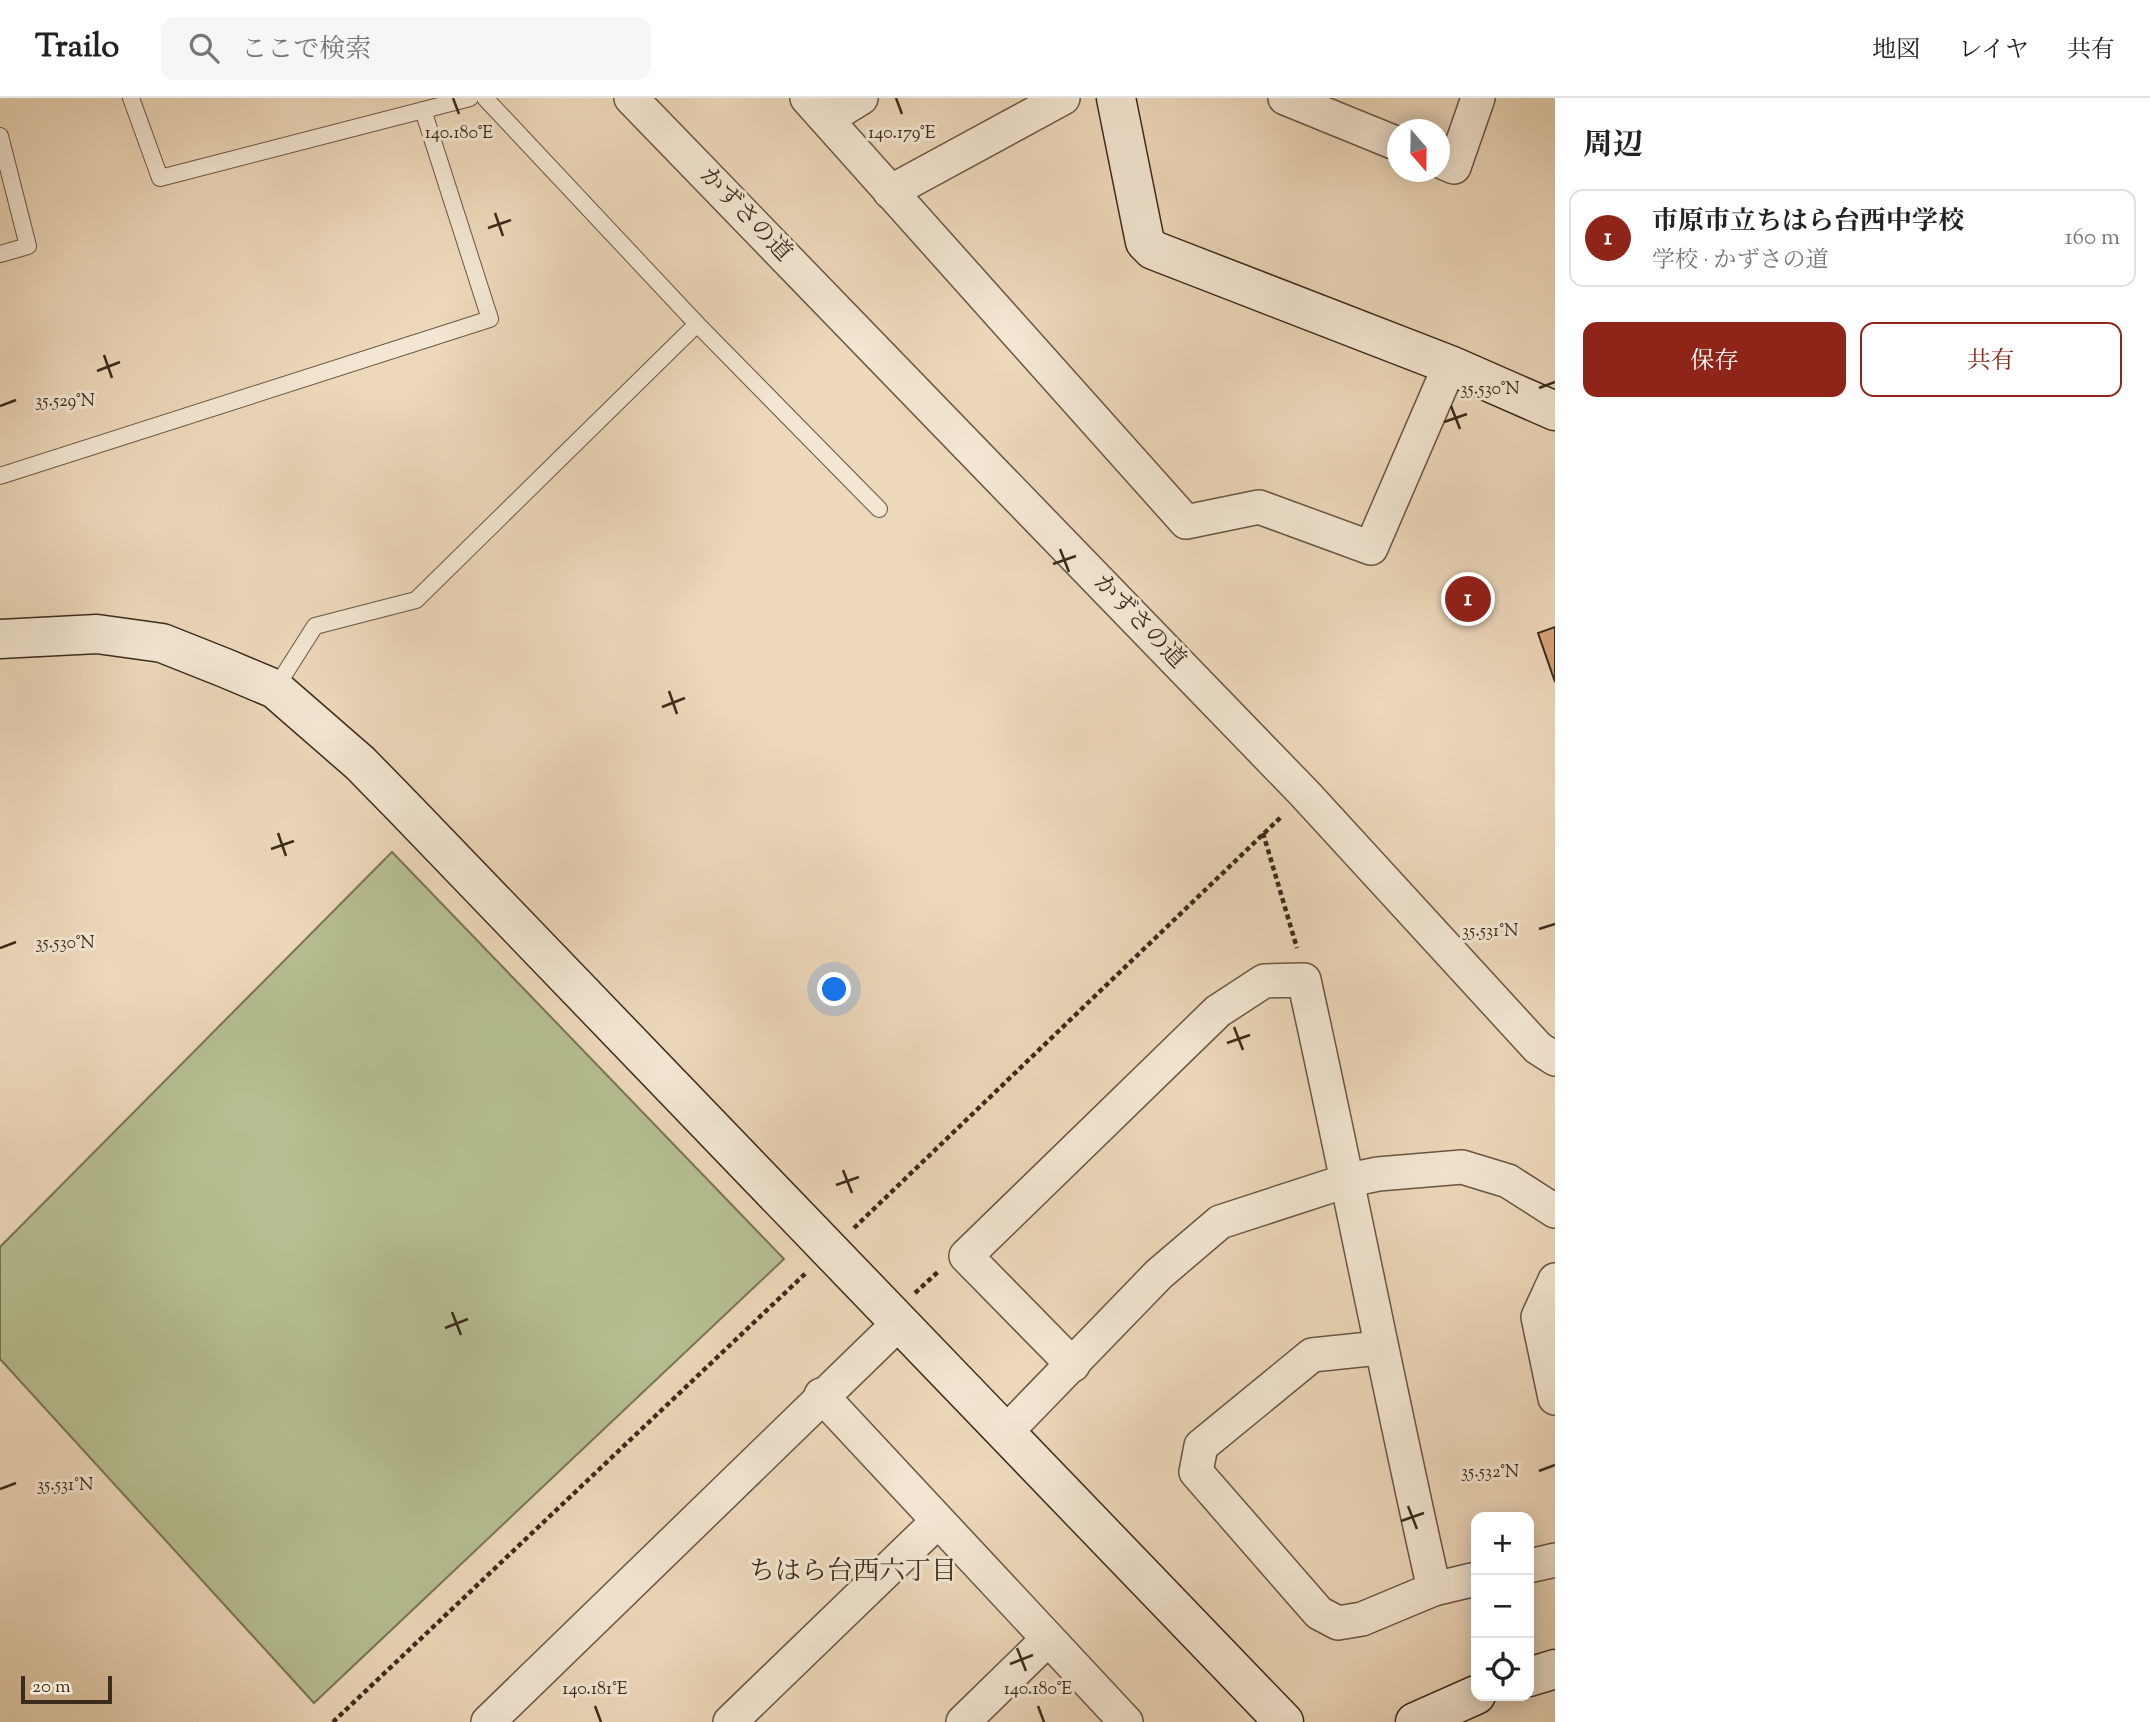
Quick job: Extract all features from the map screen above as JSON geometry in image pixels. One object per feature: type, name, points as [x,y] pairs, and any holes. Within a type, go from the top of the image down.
[{"type":"street","name":"かずさの道","points":[[631,98],[1306,794],[1538,1048],[1555,1059]]},
{"type":"street","points":[[861,98],[817,109],[1186,522],[1259,507],[1371,548],[1450,365]]},
{"type":"street","points":[[890,192],[1063,98]]},
{"type":"street","points":[[1116,98],[1145,242],[1153,250],[1450,365],[1555,411]]},
{"type":"street","points":[[1285,98],[1387,140]]},
{"type":"street","points":[[1450,165],[1454,167],[1478,98]]},
{"type":"street","points":[[0,639],[97,634],[162,643],[275,689],[360,762],[1007,1431],[1284,1722]]},
{"type":"street","points":[[1073,1365],[966,1256],[1218,1011],[1264,981],[1304,980],[1349,1180],[1380,1348],[1434,1589]]},
{"type":"street","points":[[1007,1431],[1159,1274],[1220,1222],[1349,1180],[1462,1167],[1508,1181],[1555,1211]]},
{"type":"street","points":[[1555,1280],[1538,1317],[1555,1398]]},
{"type":"street","points":[[488,1722],[896,1318]]},
{"type":"street","points":[[1380,1348],[1312,1355],[1201,1446],[1196,1472],[1319,1613],[1338,1623],[1362,1619],[1434,1589],[1471,1580]]},
{"type":"street","points":[[821,1395],[936,1522],[1126,1722]]},
{"type":"street","points":[[730,1722],[936,1522]]},
{"type":"street","points":[[1534,1565],[1555,1560]]},
{"type":"street","points":[[963,1722],[1048,1639]]},
{"type":"street","points":[[1534,1675],[1555,1669]]},
{"type":"street","points":[[1415,1722],[1471,1697]]},
{"type":"lane","points":[[131,98],[160,178],[470,98]]},
{"type":"lane","points":[[485,98],[696,324],[879,509]]},
{"type":"lane","points":[[0,476],[490,319],[423,110]]},
{"type":"lane","points":[[0,136],[28,246],[0,254]]},
{"type":"lane","points":[[275,689],[315,626],[416,600],[696,324]]},
{"type":"path","points":[[333,1722],[831,1250],[1306,794]]},
{"type":"path","points":[[1264,834],[1286,905],[1304,980]]},
{"type":"path","points":[[896,1318],[960,1251],[966,1256]]},
{"type":"green space","points":[[392,852],[784,1259],[314,1703],[0,1359],[0,1247]]},
{"type":"building","points":[[1555,627],[1555,682],[1538,633]]},
{"type":"place","name":"市原市立ちはら台西中学校","points":[[1468,599]]},
{"type":"district","name":"ちはら台西六丁目","points":[[853,1572]]}]
